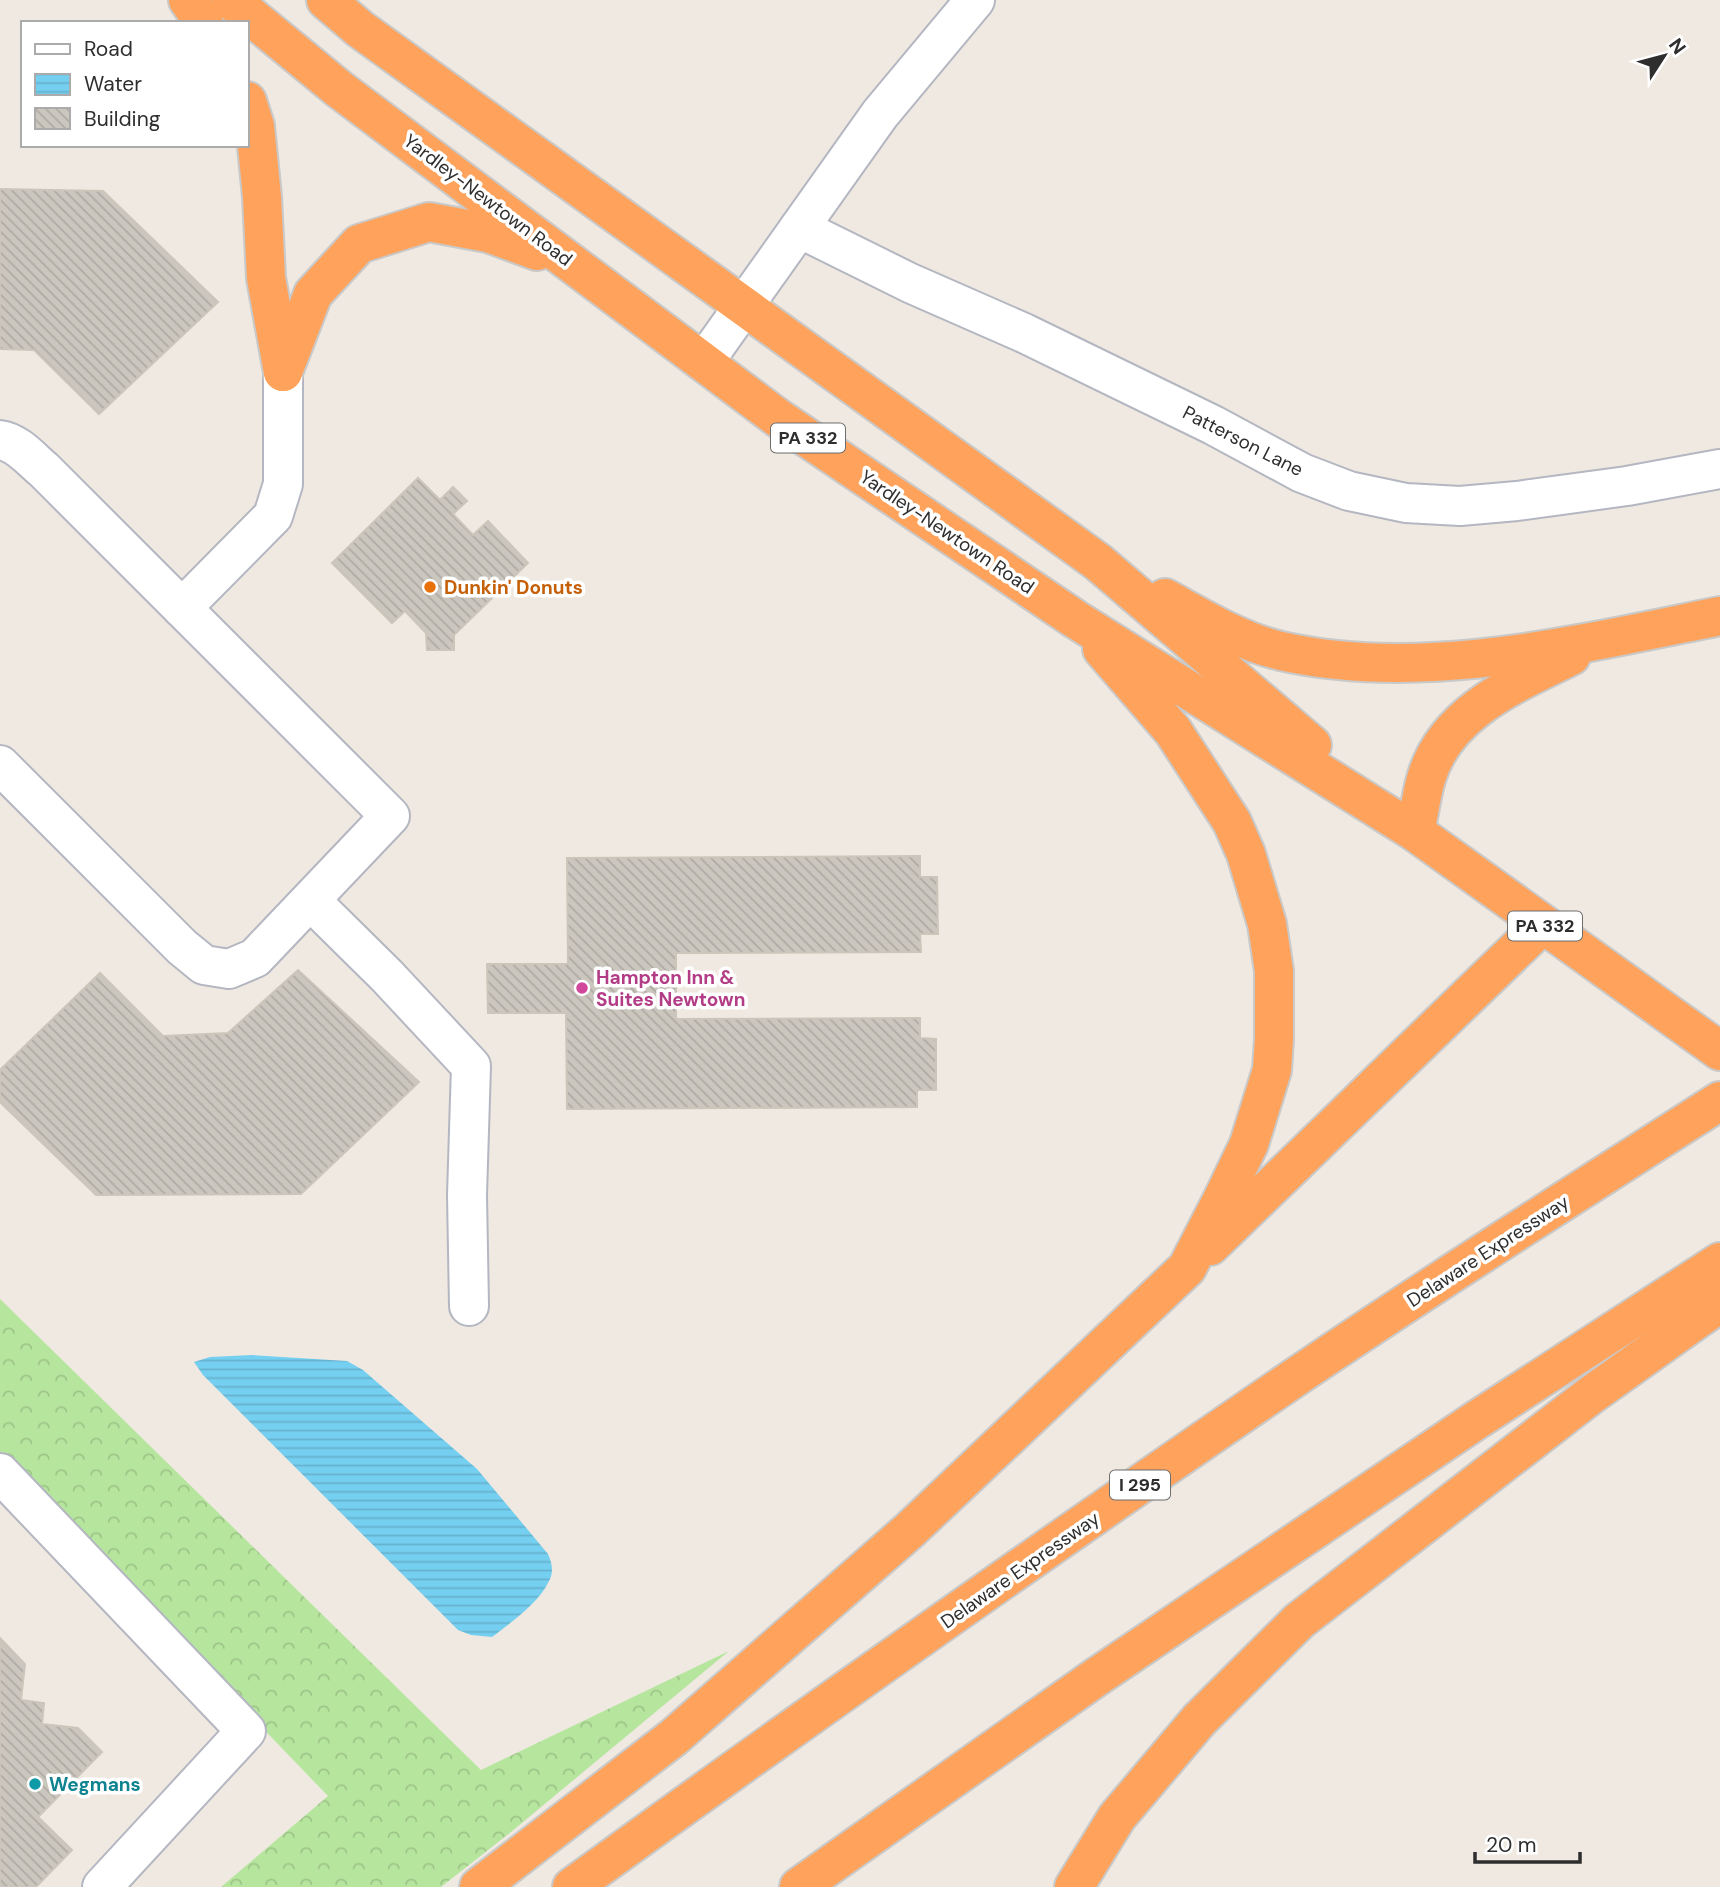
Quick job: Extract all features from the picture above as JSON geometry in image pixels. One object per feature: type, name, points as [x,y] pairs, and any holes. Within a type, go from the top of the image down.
[{"type":"highway","points":[[187,0],[203,21]]},
{"type":"highway","name":"Yardley-Newtown Road","points":[[231,0],[339,89],[778,418],[1075,619],[1415,832],[1720,1051]]},
{"type":"highway","name":"Yardley-Newtown Road","points":[[326,0],[360,29],[1098,562],[1415,832]]},
{"type":"highway","points":[[248,104],[255,126],[266,278],[284,372]]},
{"type":"highway","points":[[284,372],[313,294],[359,244],[429,222],[488,233],[573,264]]},
{"type":"highway","points":[[1098,562],[1236,636],[1280,651],[1337,660],[1384,663],[1471,660],[1540,651],[1720,616]]},
{"type":"highway","points":[[1075,619],[1173,731],[1232,822],[1246,854],[1267,924],[1274,971],[1272,1070],[1249,1144],[1187,1268]]},
{"type":"highway","points":[[1415,832],[1426,777],[1440,747],[1467,716],[1500,692],[1604,639]]},
{"type":"highway","points":[[479,1887],[674,1737],[910,1530],[1304,1157],[1544,924]]},
{"type":"highway","name":"Delaware Expressway","points":[[572,1887],[762,1750],[1282,1387],[1503,1240],[1720,1101]]},
{"type":"highway","points":[[799,1887],[1095,1678],[1475,1421],[1720,1262]]},
{"type":"highway","points":[[1074,1887],[1117,1817],[1182,1739],[1299,1621],[1591,1395],[1720,1303]]},
{"type":"street","points":[[704,362],[880,114],[975,0]]},
{"type":"street","name":"Patterson Lane","points":[[799,228],[910,283],[1200,418],[1302,473],[1349,491],[1406,503],[1460,506],[1627,486],[1720,469]]},
{"type":"street","points":[[182,608],[273,516],[283,484],[284,372]]},
{"type":"street","points":[[0,440],[5,440],[21,450],[44,470],[390,817],[254,958],[229,969],[204,964],[182,947],[0,765]]},
{"type":"street","points":[[311,901],[387,976],[471,1066],[467,1195],[469,1306]]},
{"type":"street","points":[[0,1473],[246,1731],[102,1887]]},
{"type":"green space","points":[[0,1299],[481,1770],[729,1651],[441,1887],[221,1887],[328,1796],[0,1456]]},
{"type":"water","points":[[252,1355],[347,1361],[363,1370],[477,1469],[548,1554],[552,1574],[538,1597],[524,1612],[492,1637],[471,1635],[458,1630],[203,1375],[194,1362],[210,1357]]},
{"type":"building","points":[[0,189],[103,191],[218,302],[99,414],[34,350],[0,349]]},
{"type":"building","name":"Dunkin' Donuts","points":[[418,478],[440,500],[453,487],[467,501],[453,514],[473,535],[488,521],[528,563],[454,635],[454,650],[427,650],[426,633],[405,611],[392,623],[332,563]]},
{"type":"building","name":"Hampton Inn & Suites Newtown","points":[[920,856],[920,877],[937,877],[938,934],[920,934],[921,952],[676,953],[676,1019],[920,1018],[920,1038],[936,1039],[936,1090],[917,1090],[917,1107],[567,1109],[566,1013],[488,1013],[487,964],[568,964],[567,858]]},
{"type":"building","points":[[298,970],[419,1082],[301,1194],[96,1195],[0,1102],[0,1070],[100,973],[163,1036],[228,1033]]},
{"type":"building","name":"Wegmans","points":[[0,1638],[25,1664],[21,1700],[44,1703],[42,1724],[78,1728],[102,1752],[38,1817],[72,1850],[36,1887],[0,1887]]},
{"type":"place","name":"Dunkin' Donuts","points":[[430,587]]},
{"type":"place","name":"Hampton Inn & Suites Newtown","points":[[582,988]]},
{"type":"place","name":"Wegmans","points":[[35,1784]]}]
